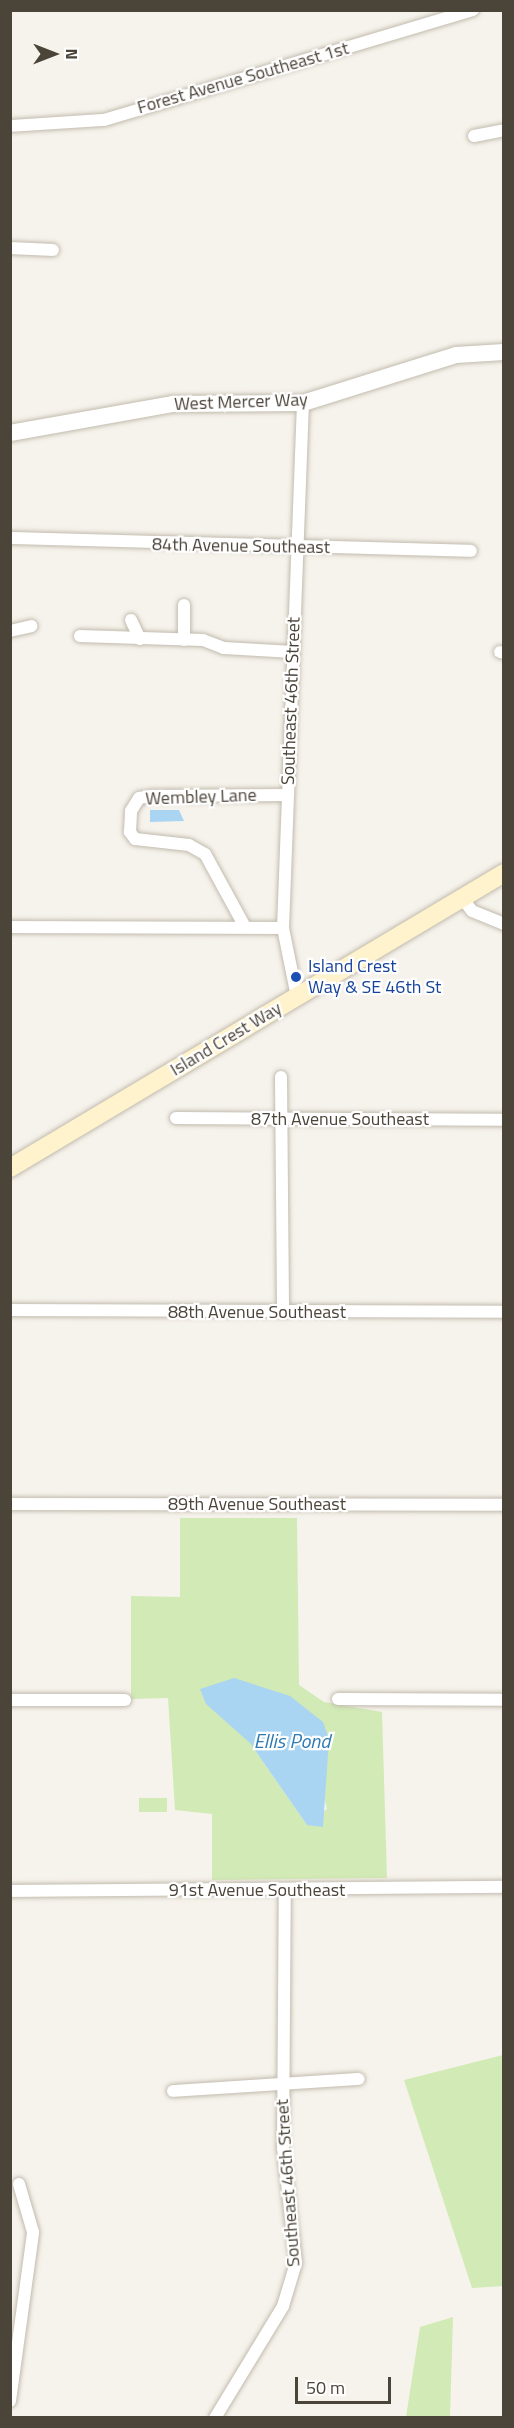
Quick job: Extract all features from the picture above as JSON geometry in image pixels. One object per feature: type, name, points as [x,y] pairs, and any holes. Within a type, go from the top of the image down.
[{"type":"main road","name":"Island Crest Way","points":[[10,1168],[504,873]]},
{"type":"street","name":"Forest Avenue Southeast 1st","points":[[10,126],[104,120],[473,10]]},
{"type":"street","points":[[474,136],[504,130]]},
{"type":"street","points":[[10,248],[53,250]]},
{"type":"street","name":"West Mercer Way","points":[[10,433],[173,404],[303,403],[456,355],[504,352]]},
{"type":"street","name":"Southeast 46th Street","points":[[297,997],[283,928],[303,403]]},
{"type":"street","name":"84th Avenue Southeast","points":[[10,538],[471,551]]},
{"type":"street","points":[[184,605],[184,639]]},
{"type":"street","points":[[130,620],[140,639]]},
{"type":"street","points":[[10,631],[31,626]]},
{"type":"street","points":[[80,636],[184,639],[293,652]]},
{"type":"street","name":"Wembley Lane","points":[[245,927],[205,854],[189,845],[135,839],[129,832],[130,811],[139,798],[151,796],[287,795]]},
{"type":"street","points":[[462,898],[472,911],[504,924]]},
{"type":"street","points":[[10,927],[283,928]]},
{"type":"street","points":[[281,1077],[284,1312]]},
{"type":"street","name":"87th Avenue Southeast","points":[[176,1118],[504,1120]]},
{"type":"street","name":"88th Avenue Southeast","points":[[10,1310],[504,1312]]},
{"type":"street","name":"89th Avenue Southeast","points":[[10,1504],[504,1505]]},
{"type":"street","points":[[338,1699],[504,1700]]},
{"type":"street","points":[[10,1700],[125,1700]]},
{"type":"street","name":"91st Avenue Southeast","points":[[10,1891],[285,1891],[504,1887]]},
{"type":"street","name":"Southeast 46th Street","points":[[215,2418],[293,2282],[296,2250],[282,2085],[285,1891]]},
{"type":"street","points":[[173,2091],[359,2079]]},
{"type":"street","points":[[10,2401],[33,2232],[19,2184]]},
{"type":"green space","points":[[180,1518],[297,1518],[299,1685],[324,1702],[382,1712],[387,1878],[212,1880],[212,1814],[175,1810],[168,1698],[131,1699],[131,1596],[180,1597]],"holes":[[[329,1739],[323,1792],[327,1809],[307,1825],[250,1743]]]},
{"type":"green space","points":[[139,1798],[167,1798],[167,1812],[139,1812]]},
{"type":"green space","points":[[503,2055],[503,2286],[472,2288],[404,2080]]},
{"type":"green space","points":[[453,2317],[450,2417],[406,2417],[420,2327]]},
{"type":"water","points":[[150,810],[179,810],[184,821],[150,822]]},
{"type":"water","name":"Ellis Pond","points":[[234,1678],[290,1696],[323,1722],[329,1739],[323,1827],[307,1825],[250,1743],[206,1704],[200,1689]]},
{"type":"place","name":"Island Crest Way & SE 46th St","points":[[296,977]]}]
